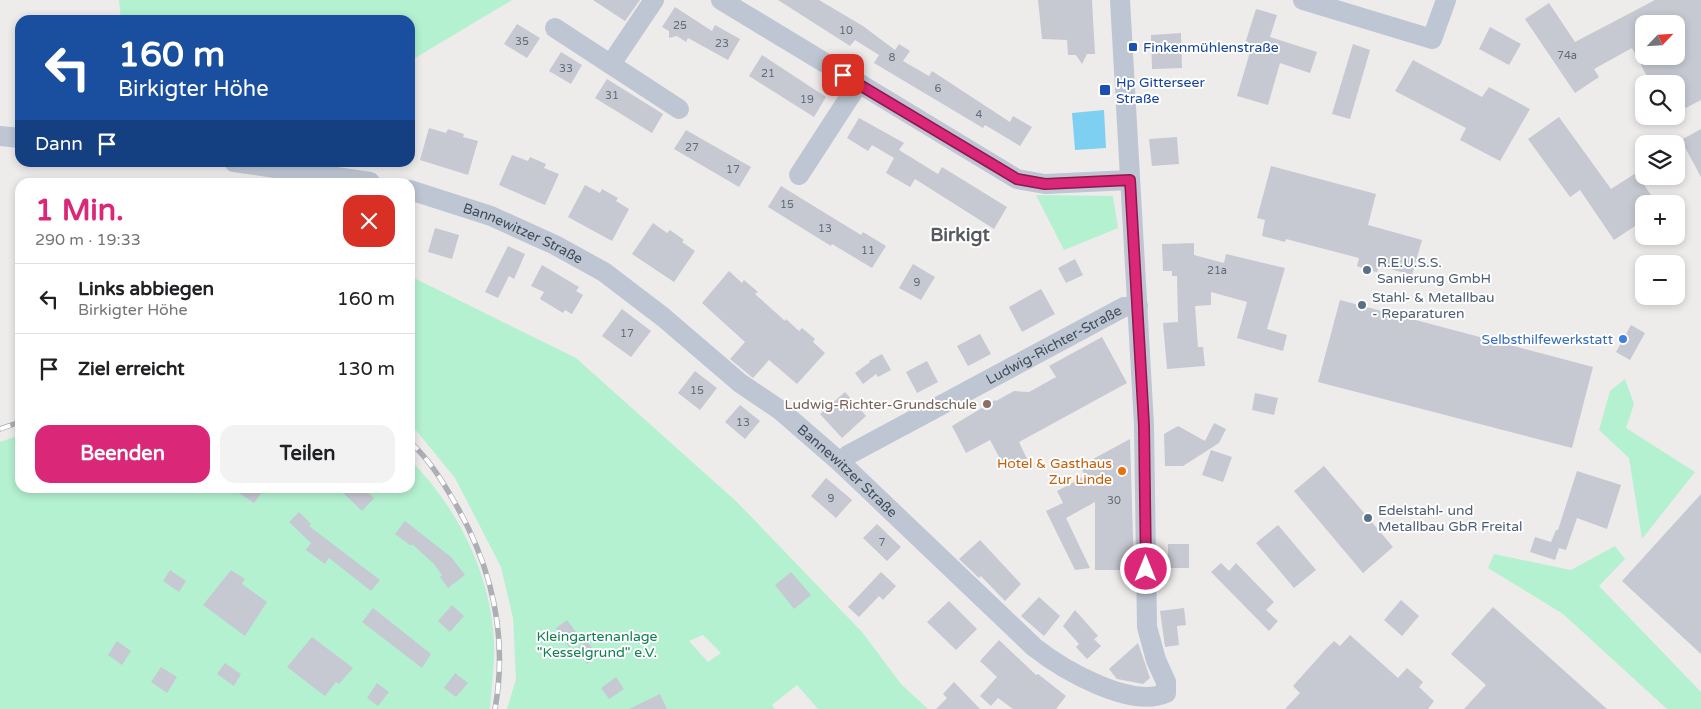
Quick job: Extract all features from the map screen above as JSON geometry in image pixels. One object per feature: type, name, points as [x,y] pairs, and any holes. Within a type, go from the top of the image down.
[{"type":"street","points":[[611,64],[654,0]]},
{"type":"street","points":[[721,0],[1017,179],[1045,184],[1130,180]]},
{"type":"street","points":[[1120,0],[1138,306]]},
{"type":"street","points":[[1303,0],[1432,39],[1446,0]]},
{"type":"street","points":[[555,28],[679,109]]},
{"type":"street","points":[[799,175],[858,84]]},
{"type":"street","points":[[0,136],[15,138]]},
{"type":"street","points":[[268,167],[343,178]]},
{"type":"street","name":"Bannewitzer Straße","points":[[415,192],[491,216],[554,245],[604,272],[740,382],[780,410],[841,463],[1006,623],[1061,669],[1093,687],[1136,703],[1149,704],[1159,700],[1166,694],[1166,682],[1156,660],[1147,627],[1146,468],[1138,306]]},
{"type":"street","name":"Ludwig-Richter-Straße","points":[[841,463],[848,455],[1124,307],[1138,306]]},
{"type":"green space","points":[[119,0],[512,0],[415,58],[415,15],[120,15]]},
{"type":"green space","points":[[1036,195],[1113,196],[1118,228],[1064,250]]},
{"type":"green space","name":"Kleingartenanlage \"Kesselgrund\" e.V.","points":[[415,278],[576,358],[737,502],[862,632],[901,684],[928,709],[818,709],[797,685],[772,705],[775,709],[507,709],[516,679],[513,618],[501,567],[455,478],[415,429]],"holes":[[[703,635],[721,653],[708,662],[689,641]]]},
{"type":"green space","points":[[1625,379],[1634,404],[1626,428],[1695,472],[1642,539],[1629,458],[1599,430],[1610,391]]},
{"type":"green space","points":[[15,437],[15,493],[415,493],[415,466],[445,502],[460,526],[482,578],[493,632],[494,659],[490,709],[0,709],[0,442]]},
{"type":"green space","points":[[1615,546],[1625,559],[1599,586],[1701,692],[1701,709],[1667,709],[1563,614],[1488,568],[1494,554],[1571,570]]},
{"type":"water","points":[[1104,110],[1106,148],[1075,150],[1072,113]]},
{"type":"building","points":[[593,0],[640,0],[625,21]]},
{"type":"building","points":[[778,0],[819,0],[863,26],[895,50],[899,44],[910,51],[903,61],[929,76],[932,71],[1010,122],[1013,116],[1032,127],[1020,146],[985,125],[983,128],[874,63],[879,55],[855,40],[850,46]]},
{"type":"building","points":[[1038,0],[1092,0],[1095,54],[1087,54],[1082,64],[1076,55],[1068,55],[1067,40],[1042,39]]},
{"type":"building","points":[[1655,0],[1701,0],[1701,100],[1685,108],[1685,75],[1646,75],[1641,65],[1685,65],[1685,15],[1635,15],[1635,54],[1632,48],[1594,69],[1599,77],[1575,93],[1525,19],[1549,3],[1575,42]]},
{"type":"building","points":[[675,7],[712,31],[715,25],[740,39],[728,60],[688,38],[686,42],[677,36],[669,38],[669,31],[662,27]]},
{"type":"building","points":[[1256,9],[1277,15],[1270,37],[1317,52],[1310,73],[1280,63],[1268,105],[1237,96],[1250,52],[1243,50]]},
{"type":"building","points":[[517,24],[540,38],[527,58],[504,44]]},
{"type":"building","points":[[1490,27],[1521,44],[1509,65],[1479,49]]},
{"type":"building","points":[[1181,33],[1182,68],[1152,69],[1151,35]]},
{"type":"building","points":[[1353,44],[1370,50],[1350,119],[1332,114]]},
{"type":"building","points":[[561,52],[582,65],[571,84],[549,71]]},
{"type":"building","points":[[762,55],[826,97],[814,117],[749,76]]},
{"type":"building","points":[[1413,60],[1482,97],[1489,87],[1530,109],[1500,161],[1460,140],[1466,128],[1395,91]]},
{"type":"building","points":[[607,79],[663,114],[652,133],[595,98]]},
{"type":"building","points":[[1559,117],[1611,189],[1635,174],[1635,185],[1644,185],[1651,195],[1635,195],[1635,226],[1614,240],[1580,190],[1570,197],[1528,139]]},
{"type":"building","points":[[859,118],[904,143],[899,150],[938,174],[942,167],[1007,207],[994,229],[915,179],[910,187],[886,173],[894,158],[872,145],[868,151],[847,138]]},
{"type":"building","points":[[429,128],[446,133],[448,129],[464,134],[463,137],[478,141],[468,175],[420,160]]},
{"type":"building","points":[[1701,129],[1701,177],[1685,147],[1685,138]]},
{"type":"building","points":[[686,130],[751,167],[739,187],[674,149]]},
{"type":"building","points":[[1177,137],[1179,164],[1152,166],[1149,139]]},
{"type":"building","points":[[512,155],[528,161],[530,157],[546,164],[544,168],[559,174],[545,205],[499,185]]},
{"type":"building","points":[[1271,166],[1376,194],[1368,225],[1422,240],[1412,275],[1379,266],[1377,272],[1367,270],[1357,266],[1359,258],[1286,239],[1285,242],[1262,236],[1265,220],[1257,218]]},
{"type":"building","points":[[585,185],[600,193],[602,189],[618,198],[616,201],[629,209],[612,241],[568,217]]},
{"type":"building","points":[[781,186],[861,235],[863,232],[886,246],[872,268],[832,244],[831,246],[768,207]]},
{"type":"building","points":[[653,223],[667,233],[670,230],[695,251],[674,282],[632,254]]},
{"type":"building","points":[[435,228],[459,235],[452,259],[428,252]]},
{"type":"building","points":[[1194,243],[1194,255],[1224,263],[1226,254],[1285,268],[1267,329],[1287,335],[1283,351],[1237,338],[1247,302],[1211,292],[1211,305],[1195,306],[1198,347],[1203,347],[1205,366],[1167,369],[1163,323],[1178,322],[1177,276],[1172,276],[1172,271],[1163,271],[1162,244]]},
{"type":"building","points":[[508,246],[525,254],[514,279],[509,276],[498,298],[485,292]]},
{"type":"building","points":[[1075,259],[1083,275],[1066,283],[1058,268]]},
{"type":"building","points":[[913,264],[935,277],[921,300],[899,288]]},
{"type":"building","points":[[542,265],[579,287],[576,291],[583,295],[572,314],[565,310],[563,313],[540,299],[544,292],[531,286]]},
{"type":"building","points":[[729,271],[742,283],[744,280],[758,292],[755,294],[785,321],[786,319],[799,331],[802,328],[815,339],[813,342],[825,353],[797,384],[769,360],[753,378],[730,359],[745,342],[702,303]]},
{"type":"building","points":[[1041,289],[1055,314],[1022,332],[1009,307]]},
{"type":"building","points":[[1340,300],[1593,367],[1572,448],[1318,382]]},
{"type":"building","points":[[622,309],[651,331],[631,357],[602,336]]},
{"type":"building","points":[[1631,325],[1645,333],[1630,360],[1616,352]]},
{"type":"building","points":[[980,334],[991,354],[968,366],[957,346]]},
{"type":"building","points":[[1102,337],[1127,383],[1019,442],[1027,459],[1006,470],[990,440],[966,453],[952,426],[995,400],[1014,391],[1029,392],[1056,377],[1049,366]]},
{"type":"building","points":[[882,354],[891,370],[878,377],[876,374],[863,384],[855,373],[869,361]]},
{"type":"building","points":[[927,361],[938,382],[917,393],[906,372]]},
{"type":"building","points":[[695,371],[717,388],[700,410],[678,393]]},
{"type":"building","points":[[845,392],[866,416],[842,438],[820,414]]},
{"type":"building","points":[[1255,393],[1278,398],[1274,415],[1252,410]]},
{"type":"building","points":[[740,405],[760,421],[745,439],[725,422]]},
{"type":"building","points":[[1214,423],[1226,429],[1219,443],[1183,466],[1165,466],[1164,434],[1178,426],[1205,441]]},
{"type":"building","points":[[1130,439],[1134,570],[1095,570],[1095,502],[1066,518],[1090,568],[1075,570],[1046,511],[1063,503],[1057,491],[1085,476],[1080,466]]},
{"type":"building","points":[[1211,450],[1232,457],[1223,482],[1202,475]]},
{"type":"building","points":[[1324,466],[1393,547],[1363,573],[1294,491]]},
{"type":"building","points":[[1577,471],[1621,485],[1607,529],[1577,518],[1566,550],[1559,548],[1555,560],[1530,552],[1535,537],[1551,542],[1556,530],[1558,530]]},
{"type":"building","points":[[826,478],[852,500],[836,518],[811,496]]},
{"type":"building","points":[[239,493],[261,493],[254,503]]},
{"type":"building","points":[[343,493],[368,493],[374,498],[362,511]]},
{"type":"building","points":[[1701,494],[1701,654],[1622,581]]},
{"type":"building","points":[[299,512],[311,524],[309,526],[380,580],[371,591],[329,558],[325,564],[306,550],[311,543],[289,522]]},
{"type":"building","points":[[405,521],[451,557],[465,575],[448,588],[434,564],[412,544],[411,546],[395,534]]},
{"type":"building","points":[[877,524],[901,547],[887,561],[863,538]]},
{"type":"building","points":[[1278,525],[1316,570],[1294,588],[1256,543]]},
{"type":"building","points":[[980,540],[1021,584],[1005,601],[981,576],[979,578],[959,559]]},
{"type":"building","points":[[1168,544],[1189,544],[1189,568],[1168,568]]},
{"type":"building","points":[[1221,563],[1229,571],[1236,563],[1274,602],[1266,610],[1278,621],[1269,631],[1211,572]]},
{"type":"building","points":[[170,570],[186,581],[179,592],[163,581]]},
{"type":"building","points":[[231,570],[245,579],[242,584],[267,602],[245,636],[203,605]]},
{"type":"building","points":[[791,572],[811,595],[794,609],[775,585]]},
{"type":"building","points":[[881,572],[896,586],[883,600],[879,596],[859,617],[848,607]]},
{"type":"building","points":[[1039,597],[1060,616],[1044,636],[1021,616]]},
{"type":"building","points":[[1401,600],[1419,616],[1402,636],[1384,620]]},
{"type":"building","points":[[949,601],[977,629],[956,650],[927,622]]},
{"type":"building","points":[[452,605],[464,616],[450,632],[438,621]]},
{"type":"building","points":[[1493,607],[1607,709],[1464,709],[1486,685],[1451,654]]},
{"type":"building","points":[[373,608],[431,654],[422,668],[362,622]]},
{"type":"building","points":[[1184,608],[1186,625],[1177,626],[1179,645],[1165,647],[1160,611]]},
{"type":"building","points":[[1075,610],[1098,636],[1094,639],[1101,646],[1087,659],[1076,647],[1079,644],[1063,626]]},
{"type":"building","points":[[567,620],[581,639],[569,647],[556,628]]},
{"type":"building","points":[[1350,635],[1398,678],[1407,668],[1423,682],[1419,687],[1434,701],[1428,709],[1285,709],[1300,693],[1293,686],[1334,641],[1340,646]]},
{"type":"building","points":[[312,637],[353,668],[339,684],[336,682],[325,696],[287,667]]},
{"type":"building","points":[[999,640],[1036,675],[1038,674],[1066,696],[1056,709],[1013,709],[998,698],[991,706],[980,696],[997,677],[980,661]]},
{"type":"building","points":[[117,641],[131,651],[122,665],[108,655]]},
{"type":"building","points":[[587,641],[598,656],[587,664],[576,649]]},
{"type":"building","points":[[1138,643],[1150,678],[1143,684],[1117,679],[1109,669]]},
{"type":"building","points":[[225,663],[241,674],[234,686],[217,674]]},
{"type":"building","points":[[161,667],[177,677],[167,693],[151,682]]},
{"type":"building","points":[[455,673],[468,683],[456,697],[444,688]]},
{"type":"building","points":[[616,677],[624,689],[609,699],[601,688]]},
{"type":"building","points":[[954,682],[980,709],[936,709],[947,698],[943,694]]},
{"type":"building","points":[[377,683],[389,692],[378,706],[367,698]]},
{"type":"building","points":[[660,694],[667,709],[629,709]]},
{"type":"railway","points":[[0,429],[15,424]]},
{"type":"railway","points":[[415,447],[429,463],[455,503],[479,552],[487,577],[498,629],[499,682],[495,709]]},
{"type":"place","name":"Finkenmühlenstraße","points":[[1133,47]]},
{"type":"place","name":"Hp Gitterseer Straße","points":[[1105,90]]},
{"type":"place","name":"R.E.U.S.S. Sanierung GmbH","points":[[1367,270]]},
{"type":"place","name":"Stahl- & Metallbau - Reparaturen","points":[[1362,305]]},
{"type":"place","name":"Selbsthilfewerkstatt","points":[[1623,339]]},
{"type":"place","name":"Ludwig-Richter-Grundschule","points":[[987,404]]},
{"type":"place","name":"Hotel & Gasthaus Zur Linde","points":[[1122,471]]},
{"type":"place","name":"Edelstahl- und Metallbau GbR Freital","points":[[1368,518]]},
{"type":"district","name":"Birkigt","points":[[960,234]]},
{"type":"route","points":[[843,75],[1017,179],[1045,184],[1130,180],[1146,468],[1146,569]]}]
